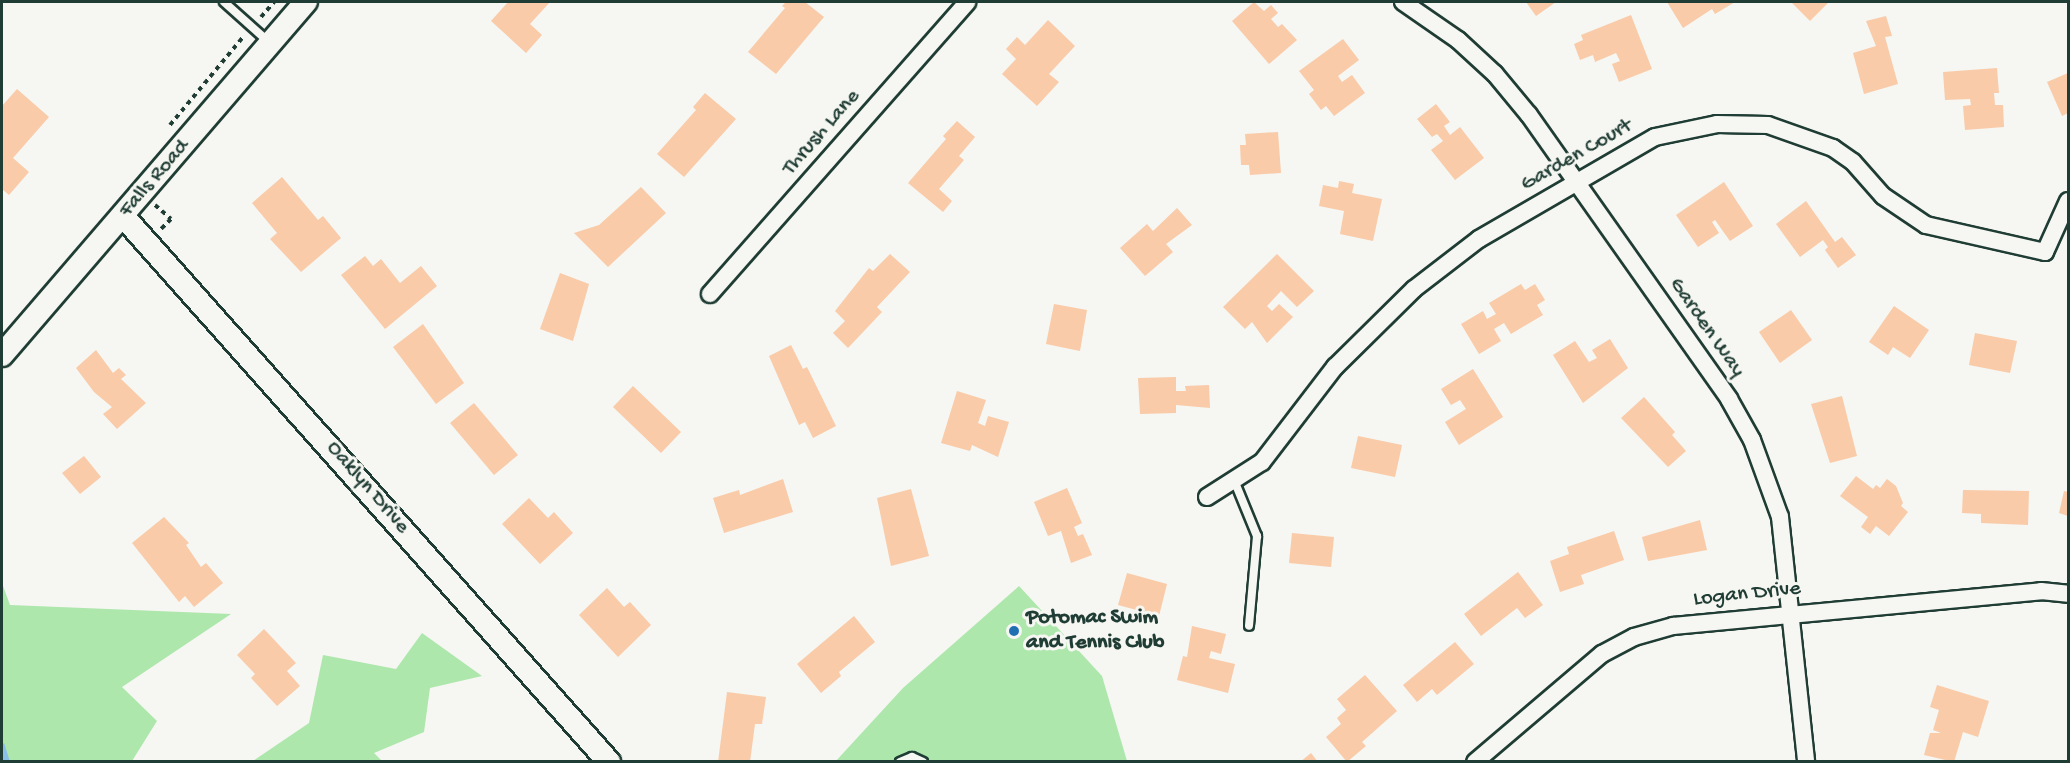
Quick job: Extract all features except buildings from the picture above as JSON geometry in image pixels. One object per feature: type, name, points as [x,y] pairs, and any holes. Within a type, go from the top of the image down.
[{"type":"street","name":"Falls Road","points":[[2,355],[306,2]]},
{"type":"street","name":"Thrush Lane","points":[[710,294],[967,2]]},
{"type":"street","name":"Garden Way","points":[[1404,2],[1458,40],[1495,75],[1529,115],[1729,399],[1752,440],[1780,517],[1792,612],[1806,762]]},
{"type":"street","name":"Garden Court","points":[[1207,497],[1262,462],[1335,367],[1414,289],[1479,239],[1655,137],[1717,124],[1768,125],[1833,148],[1853,162],[1883,196],[1926,225],[2045,252],[2068,201]]},
{"type":"street","name":"Oaklyn Drive","points":[[123,216],[609,762]]},
{"type":"street","name":"Logan Drive","points":[[1475,762],[1559,687],[1602,654],[1634,637],[1673,626],[1792,612],[2041,591],[2068,594]]},
{"type":"lane","points":[[225,2],[270,43]]},
{"type":"lane","points":[[1234,480],[1257,536],[1249,626]]},
{"type":"lane","points":[[900,762],[912,757],[923,762]]},
{"type":"green space","points":[[2,583],[10,605],[231,614],[122,687],[157,721],[132,761],[2,761]]},
{"type":"green space","name":"Potomac Swim and Tennis Club","points":[[1019,586],[1102,676],[1127,761],[835,762],[903,688]]},
{"type":"green space","points":[[422,633],[482,676],[430,688],[424,732],[374,753],[382,761],[253,761],[309,723],[323,655],[396,669]]},
{"type":"waterway","points":[[2,746],[7,762]]},
{"type":"place","name":"Potomac Swim and Tennis Club","points":[[1014,631]]}]
